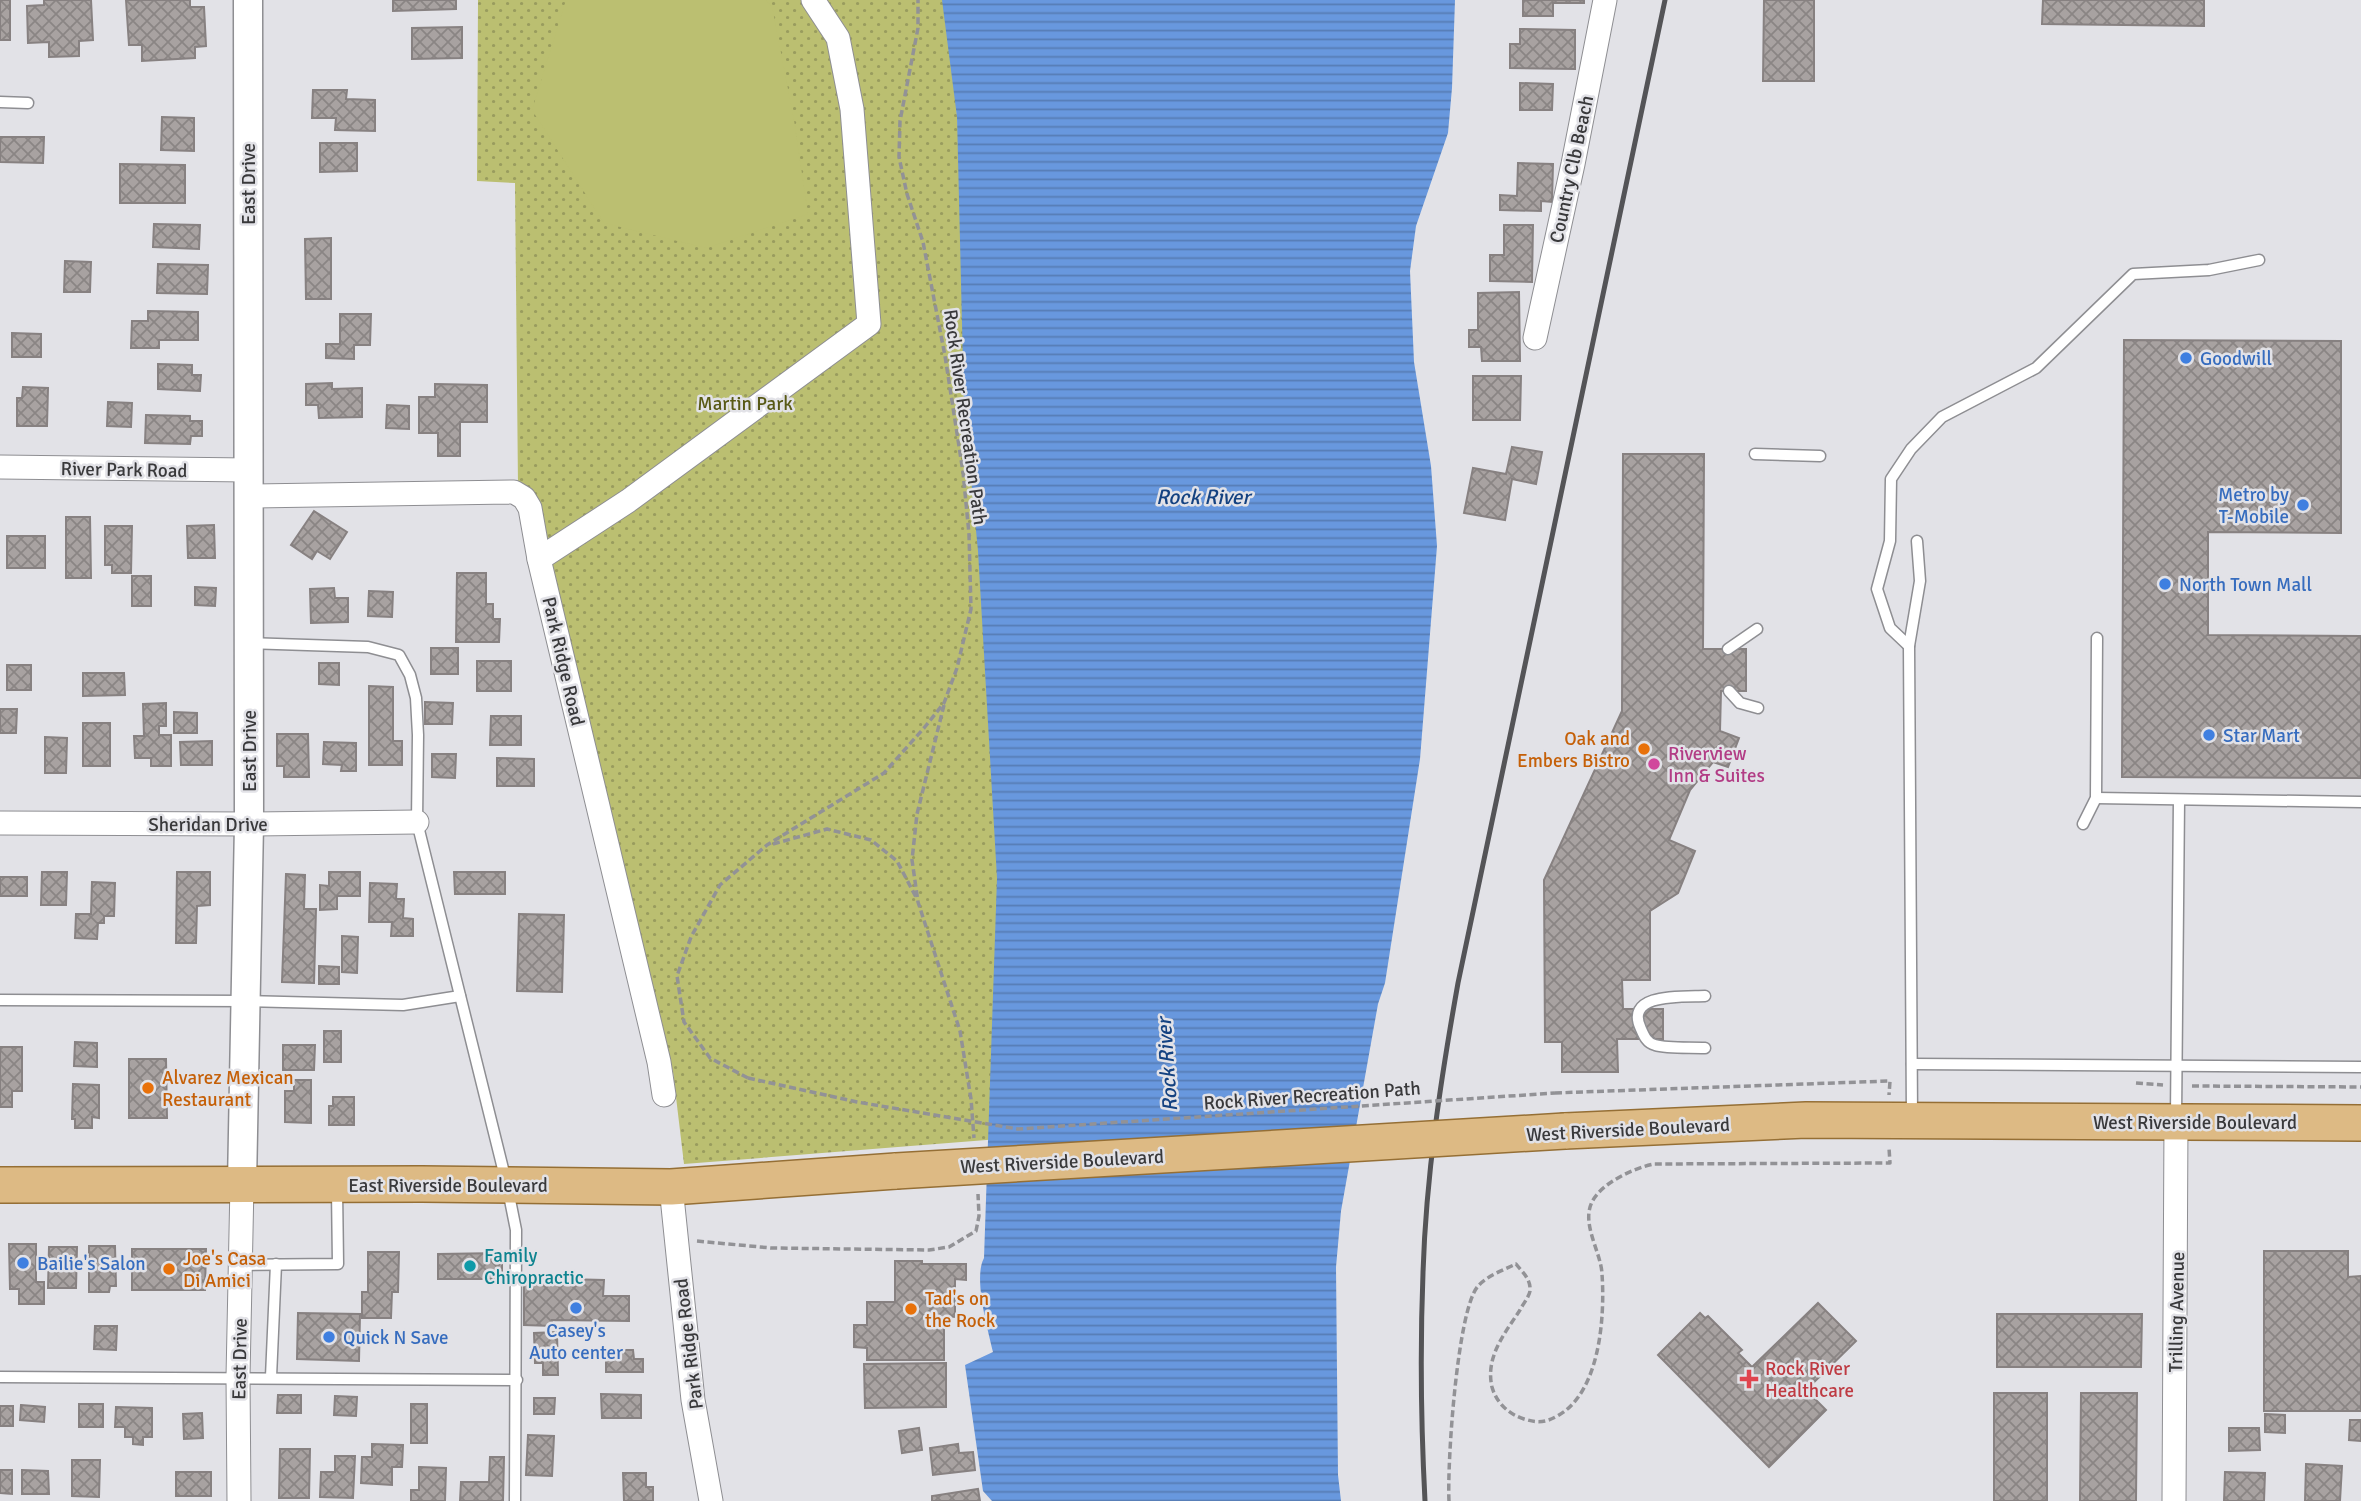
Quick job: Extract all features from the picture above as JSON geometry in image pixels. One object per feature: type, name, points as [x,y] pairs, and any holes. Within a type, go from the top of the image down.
[{"type":"main road","name":"West Riverside Boulevard","points":[[896,1171],[1565,1131],[1806,1120],[2361,1123]]},
{"type":"main road","name":"East Riverside Boulevard","points":[[0,1185],[671,1187],[896,1171]]},
{"type":"street","name":"East Drive","points":[[239,1501],[238,1377],[249,824],[248,0]]},
{"type":"street","points":[[540,559],[628,501],[869,324],[852,108],[838,38],[813,0]]},
{"type":"street","name":"Country Clb Beach","points":[[1535,338],[1605,0]]},
{"type":"street","name":"River Park Road","points":[[0,467],[248,483]]},
{"type":"street","name":"Park Ridge Road","points":[[248,483],[514,492],[524,498],[530,508],[656,1048],[664,1095]]},
{"type":"street","name":"Sheridan Drive","points":[[0,823],[416,822]]},
{"type":"street","name":"Trilling Avenue","points":[[2174,1501],[2176,1123]]},
{"type":"street","name":"Park Ridge Road","points":[[671,1187],[693,1400],[711,1501]]},
{"type":"lane","points":[[0,102],[28,103]]},
{"type":"lane","points":[[1909,646],[1890,628],[1877,589],[1891,541],[1891,479],[1910,449],[1942,417],[2035,368],[2133,274],[2209,270],[2259,260]]},
{"type":"lane","points":[[1755,454],[1820,456]]},
{"type":"lane","points":[[1900,1120],[1912,1065],[1909,646],[1920,581],[1917,541]]},
{"type":"lane","points":[[1728,649],[1757,629]]},
{"type":"lane","points":[[2083,824],[2096,798],[2097,638]]},
{"type":"lane","points":[[249,643],[368,647],[399,655],[410,675],[416,698],[418,735],[416,822],[516,1230],[515,1501]]},
{"type":"lane","points":[[1729,691],[1740,703],[1758,708]]},
{"type":"lane","points":[[2096,798],[2361,802]]},
{"type":"lane","points":[[2176,1123],[2179,800]]},
{"type":"lane","points":[[0,1000],[403,1005],[460,996]]},
{"type":"lane","points":[[1705,996],[1650,1000],[1641,1009],[1638,1023],[1645,1039],[1655,1045],[1706,1048]]},
{"type":"lane","points":[[1912,1065],[2361,1067]]},
{"type":"lane","points":[[241,1265],[338,1264],[337,1184]]},
{"type":"lane","points":[[271,1377],[276,1264]]},
{"type":"lane","points":[[0,1377],[517,1380]]},
{"type":"path","name":"Rock River Recreation Path","points":[[918,0],[918,28],[900,121],[899,157],[907,194],[923,242],[945,356],[963,472],[969,534],[971,610],[957,668],[944,703],[884,773],[767,845],[720,885],[691,937],[677,976],[684,1022],[710,1058],[748,1078],[857,1102],[1018,1129],[1555,1093],[1890,1081],[1900,1120],[1890,1163],[1654,1164],[1634,1168],[1606,1187],[1592,1202],[1589,1220],[1602,1273],[1598,1351],[1584,1392],[1560,1415],[1539,1423],[1515,1416],[1495,1399],[1489,1372],[1502,1335],[1530,1293],[1528,1278],[1516,1264],[1477,1287],[1469,1306],[1456,1375],[1448,1480],[1449,1501]]},
{"type":"path","points":[[918,902],[912,860],[917,814],[944,703]]},
{"type":"path","points":[[767,845],[827,829],[871,840],[897,861],[918,902],[960,1031],[974,1138]]},
{"type":"path","points":[[677,1239],[771,1248],[929,1250],[949,1247],[976,1231],[979,1216],[978,1190]]},
{"type":"green space","name":"Martin Park","points":[[478,0],[949,0],[999,717],[999,1139],[684,1164],[673,1072],[518,486],[515,183],[477,181]]},
{"type":"green space","points":[[566,0],[765,0],[772,6],[794,120],[808,214],[706,248],[604,223],[532,110]]},
{"type":"water","name":"Rock River","points":[[942,0],[1455,0],[1448,133],[1416,226],[1410,271],[1414,362],[1431,466],[1437,546],[1420,759],[1385,983],[1378,1004],[1341,1211],[1336,1267],[1338,1475],[1341,1501],[992,1501],[983,1491],[965,1365],[993,1352],[982,1304],[980,1278],[984,1258],[997,878],[978,551],[964,406],[957,117]]},
{"type":"building","points":[[0,0],[10,0],[10,40],[0,40]]},
{"type":"building","points":[[44,0],[91,0],[93,40],[79,41],[79,56],[49,57],[49,42],[28,43],[27,6],[44,5]]},
{"type":"building","points":[[126,0],[190,0],[190,7],[204,7],[206,46],[195,47],[195,58],[142,61],[142,45],[129,45]]},
{"type":"building","points":[[393,0],[456,0],[456,9],[393,11]]},
{"type":"building","points":[[1523,0],[1584,0],[1584,3],[1553,3],[1553,16],[1523,16]]},
{"type":"building","points":[[1764,0],[1814,0],[1814,81],[1763,81]]},
{"type":"building","points":[[2043,0],[2204,0],[2204,26],[2042,24]]},
{"type":"building","points":[[462,27],[462,58],[412,59],[412,28]]},
{"type":"building","points":[[1520,29],[1575,30],[1575,69],[1510,68],[1510,44],[1520,44]]},
{"type":"building","points":[[1520,83],[1553,84],[1552,110],[1520,110]]},
{"type":"building","points":[[313,90],[347,90],[346,99],[375,100],[375,131],[335,130],[336,118],[312,118]]},
{"type":"building","points":[[162,117],[194,118],[194,151],[161,150]]},
{"type":"building","points":[[0,137],[44,137],[43,163],[0,162]]},
{"type":"building","points":[[320,143],[357,143],[357,171],[320,172]]},
{"type":"building","points":[[1518,163],[1553,164],[1552,202],[1541,201],[1541,211],[1500,210],[1500,195],[1517,196]]},
{"type":"building","points":[[120,164],[185,165],[185,203],[120,203]]},
{"type":"building","points":[[154,224],[200,225],[199,249],[153,247]]},
{"type":"building","points":[[1504,225],[1533,225],[1532,282],[1490,281],[1490,255],[1504,255]]},
{"type":"building","points":[[331,238],[331,299],[306,299],[305,239]]},
{"type":"building","points":[[65,261],[91,262],[90,292],[64,292]]},
{"type":"building","points":[[158,264],[208,265],[207,294],[157,293]]},
{"type":"building","points":[[1519,292],[1520,361],[1482,361],[1481,347],[1469,347],[1469,330],[1478,330],[1478,293]]},
{"type":"building","points":[[148,311],[198,312],[198,340],[159,340],[159,348],[131,348],[132,321],[148,321]]},
{"type":"building","points":[[340,314],[371,314],[370,345],[354,345],[354,359],[326,358],[326,344],[340,344]]},
{"type":"building","points":[[12,333],[41,334],[41,357],[12,357]]},
{"type":"building","name":"North Town Mall","points":[[2124,340],[2341,341],[2341,533],[2208,532],[2208,635],[2361,636],[2361,778],[2122,777]]},
{"type":"building","points":[[158,364],[192,365],[192,375],[201,375],[200,391],[158,389]]},
{"type":"building","points":[[1473,376],[1521,376],[1520,420],[1473,420]]},
{"type":"building","points":[[332,383],[332,389],[362,388],[362,417],[319,418],[318,405],[306,405],[306,384]]},
{"type":"building","points":[[435,384],[487,385],[487,422],[460,422],[460,456],[438,456],[438,433],[419,433],[419,397],[435,397]]},
{"type":"building","points":[[23,387],[48,388],[47,426],[17,426],[17,398],[22,398]]},
{"type":"building","points":[[108,402],[132,403],[131,427],[107,426]]},
{"type":"building","points":[[387,405],[409,406],[409,429],[386,428]]},
{"type":"building","points":[[146,415],[190,416],[190,421],[202,421],[202,436],[191,436],[190,444],[145,443]]},
{"type":"building","points":[[1512,447],[1542,452],[1536,484],[1512,479],[1505,520],[1464,513],[1473,468],[1506,474]]},
{"type":"building","name":"Riverview Inn & Suites","points":[[1623,454],[1704,454],[1703,649],[1746,649],[1746,691],[1721,691],[1720,731],[1739,738],[1728,767],[1713,762],[1690,790],[1669,840],[1695,851],[1678,893],[1650,911],[1650,980],[1622,980],[1623,1009],[1663,1009],[1663,1039],[1617,1039],[1618,1072],[1562,1072],[1562,1042],[1545,1042],[1544,880],[1622,711]]},
{"type":"building","points":[[314,511],[347,532],[330,559],[317,551],[312,559],[291,545]]},
{"type":"building","points":[[66,517],[90,517],[91,578],[66,578]]},
{"type":"building","points":[[214,525],[215,558],[188,558],[187,526]]},
{"type":"building","points":[[105,526],[132,526],[131,573],[112,573],[112,565],[105,565]]},
{"type":"building","points":[[7,536],[45,536],[45,568],[7,568]]},
{"type":"building","points":[[457,573],[486,573],[486,604],[493,604],[493,619],[500,619],[499,642],[456,642]]},
{"type":"building","points":[[132,576],[151,576],[151,606],[132,606]]},
{"type":"building","points":[[195,587],[216,588],[215,606],[195,605]]},
{"type":"building","points":[[334,588],[335,598],[348,598],[348,622],[311,623],[310,589]]},
{"type":"building","points":[[369,591],[393,592],[392,617],[368,616]]},
{"type":"building","points":[[431,648],[458,648],[458,674],[431,674]]},
{"type":"building","points":[[477,661],[511,661],[511,691],[477,691]]},
{"type":"building","points":[[319,663],[339,663],[339,685],[319,684]]},
{"type":"building","points":[[7,665],[31,665],[31,690],[7,690]]},
{"type":"building","points":[[83,673],[124,673],[125,695],[83,696]]},
{"type":"building","points":[[369,686],[393,687],[393,741],[402,741],[402,765],[369,765]]},
{"type":"building","points":[[425,702],[453,703],[452,724],[425,724]]},
{"type":"building","points":[[166,703],[166,726],[159,726],[159,735],[171,735],[171,766],[151,766],[151,758],[135,758],[134,736],[144,736],[143,704]]},
{"type":"building","points":[[0,709],[17,709],[16,733],[0,733]]},
{"type":"building","points":[[174,712],[197,713],[197,733],[174,733]]},
{"type":"building","points":[[491,716],[521,716],[521,745],[490,745]]},
{"type":"building","points":[[83,723],[110,723],[110,766],[83,766]]},
{"type":"building","points":[[277,734],[308,734],[309,777],[284,777],[284,766],[277,766]]},
{"type":"building","points":[[45,737],[67,738],[66,773],[45,773]]},
{"type":"building","points":[[212,741],[212,765],[181,765],[180,742]]},
{"type":"building","points":[[324,742],[356,743],[356,771],[341,771],[342,765],[323,764]]},
{"type":"building","points":[[432,754],[456,754],[455,778],[432,777]]},
{"type":"building","points":[[497,758],[534,759],[534,786],[497,786]]},
{"type":"building","points":[[42,872],[67,872],[66,905],[41,905]]},
{"type":"building","points":[[177,872],[210,872],[210,905],[197,906],[196,943],[176,943]]},
{"type":"building","points":[[329,872],[360,872],[360,896],[337,896],[337,909],[320,910],[320,885],[329,886]]},
{"type":"building","points":[[454,872],[505,872],[505,894],[455,894]]},
{"type":"building","points":[[286,874],[305,875],[304,909],[316,909],[314,983],[282,982]]},
{"type":"building","points":[[0,877],[27,877],[27,896],[0,896]]},
{"type":"building","points":[[92,882],[115,883],[114,916],[104,916],[104,923],[98,923],[97,939],[75,938],[76,914],[91,914]]},
{"type":"building","points":[[370,883],[397,884],[396,899],[404,899],[403,918],[413,919],[413,936],[391,936],[392,922],[369,922]]},
{"type":"building","points":[[519,914],[564,915],[562,992],[517,991]]},
{"type":"building","points":[[342,936],[358,937],[357,973],[342,972]]},
{"type":"building","points":[[319,966],[339,967],[339,984],[319,984]]},
{"type":"building","points":[[324,1031],[341,1031],[341,1062],[324,1062]]},
{"type":"building","points":[[75,1042],[97,1043],[97,1067],[74,1066]]},
{"type":"building","points":[[283,1045],[315,1045],[314,1070],[283,1070]]},
{"type":"building","points":[[0,1047],[22,1047],[22,1091],[12,1091],[12,1107],[0,1107]]},
{"type":"building","name":"Alvarez Mexican Restaurant","points":[[129,1059],[166,1059],[167,1118],[129,1118]]},
{"type":"building","points":[[294,1080],[311,1080],[311,1123],[285,1122],[285,1091],[294,1091]]},
{"type":"building","points":[[73,1084],[99,1085],[99,1118],[92,1117],[92,1128],[75,1128],[75,1119],[72,1119]]},
{"type":"building","points":[[333,1097],[354,1097],[354,1125],[329,1125],[329,1106],[333,1106]]},
{"type":"building","name":"Bailie's Salon","points":[[9,1244],[36,1244],[36,1282],[44,1282],[44,1304],[19,1304],[19,1289],[10,1289]]},
{"type":"building","points":[[89,1246],[115,1246],[116,1286],[110,1286],[109,1292],[89,1292]]},
{"type":"building","points":[[49,1247],[77,1247],[76,1288],[48,1288]]},
{"type":"building","name":"Joe's Casa Di Amici","points":[[132,1249],[206,1249],[205,1290],[132,1290]]},
{"type":"building","points":[[2264,1251],[2348,1251],[2348,1277],[2361,1276],[2361,1411],[2264,1411]]},
{"type":"building","points":[[368,1252],[399,1252],[398,1292],[392,1292],[391,1318],[362,1318],[362,1292],[368,1292]]},
{"type":"building","name":"Family Chiropractic","points":[[502,1253],[502,1279],[438,1279],[438,1254]]},
{"type":"building","name":"Tad's on the Rock","points":[[895,1261],[966,1264],[966,1280],[955,1279],[955,1317],[944,1316],[944,1360],[867,1360],[867,1348],[854,1347],[854,1325],[867,1325],[867,1302],[895,1302]]},
{"type":"building","name":"Casey's Auto center","points":[[524,1278],[604,1280],[603,1296],[629,1296],[629,1321],[552,1320],[552,1326],[524,1325]]},
{"type":"building","name":"Rock River Healthcare","points":[[1818,1303],[1856,1341],[1806,1390],[1826,1410],[1769,1467],[1658,1355],[1700,1313],[1705,1318],[1708,1316],[1742,1350],[1738,1353],[1752,1367]]},
{"type":"building","name":"Quick N Save","points":[[298,1313],[360,1314],[359,1361],[297,1359]]},
{"type":"building","points":[[1997,1314],[2142,1314],[2141,1367],[1997,1367]]},
{"type":"building","points":[[95,1326],[117,1326],[116,1350],[94,1349]]},
{"type":"building","points":[[557,1332],[558,1375],[543,1375],[543,1363],[535,1363],[534,1333]]},
{"type":"building","points":[[606,1350],[633,1350],[634,1359],[643,1359],[643,1372],[606,1372]]},
{"type":"building","points":[[946,1363],[946,1407],[865,1408],[864,1364]]},
{"type":"building","points":[[1994,1393],[2047,1393],[2047,1501],[1994,1501]]},
{"type":"building","points":[[2081,1393],[2137,1393],[2136,1501],[2080,1501]]},
{"type":"building","points":[[601,1394],[641,1395],[641,1418],[602,1418]]},
{"type":"building","points":[[278,1395],[301,1395],[301,1413],[277,1413]]},
{"type":"building","points":[[335,1396],[357,1397],[356,1416],[334,1415]]},
{"type":"building","points":[[534,1398],[555,1398],[554,1414],[534,1414]]},
{"type":"building","points":[[79,1404],[103,1404],[103,1427],[79,1427]]},
{"type":"building","points":[[411,1404],[427,1404],[427,1443],[411,1443]]},
{"type":"building","points":[[21,1405],[45,1407],[44,1422],[20,1420]]},
{"type":"building","points":[[0,1406],[13,1406],[13,1426],[0,1426]]},
{"type":"building","points":[[116,1407],[152,1408],[152,1437],[143,1437],[143,1445],[133,1444],[133,1437],[125,1437],[125,1427],[115,1427]]},
{"type":"building","points":[[202,1413],[203,1438],[184,1439],[183,1414]]},
{"type":"building","points":[[2265,1414],[2285,1415],[2285,1433],[2265,1432]]},
{"type":"building","points":[[2350,1420],[2361,1420],[2361,1441],[2349,1440]]},
{"type":"building","points":[[919,1428],[922,1450],[902,1453],[899,1431]]},
{"type":"building","points":[[2229,1428],[2259,1428],[2260,1450],[2229,1451]]},
{"type":"building","points":[[528,1435],[554,1436],[552,1476],[526,1475]]},
{"type":"building","points":[[372,1444],[403,1445],[402,1467],[392,1467],[392,1485],[361,1483],[362,1457],[372,1457]]},
{"type":"building","points":[[958,1444],[959,1453],[973,1452],[975,1470],[933,1475],[930,1448]]},
{"type":"building","points":[[280,1449],[310,1449],[309,1498],[279,1498]]},
{"type":"building","points":[[335,1456],[355,1456],[353,1498],[320,1497],[321,1472],[335,1472]]},
{"type":"building","points":[[490,1457],[504,1457],[503,1501],[460,1501],[461,1482],[489,1482]]},
{"type":"building","points":[[72,1460],[100,1460],[99,1497],[72,1496]]},
{"type":"building","points":[[2306,1464],[2342,1466],[2340,1501],[2305,1501]]},
{"type":"building","points":[[419,1467],[446,1468],[445,1501],[411,1501],[411,1490],[419,1490]]},
{"type":"building","points":[[0,1470],[12,1470],[12,1494],[0,1493]]},
{"type":"building","points":[[22,1470],[48,1471],[49,1494],[22,1494]]},
{"type":"building","points":[[176,1472],[211,1472],[211,1496],[176,1496]]},
{"type":"building","points":[[2225,1472],[2265,1473],[2264,1501],[2224,1501]]},
{"type":"building","points":[[623,1473],[646,1473],[646,1487],[653,1487],[653,1501],[624,1501]]},
{"type":"building","points":[[978,1489],[980,1501],[932,1501],[932,1496]]},
{"type":"railway","points":[[1425,1501],[1421,1358],[1425,1236],[1435,1127],[1446,1055],[1458,983],[1665,0]]},
{"type":"place","name":"Goodwill","points":[[2186,358]]},
{"type":"place","name":"Metro by T-Mobile","points":[[2303,505]]},
{"type":"place","name":"North Town Mall","points":[[2165,584]]},
{"type":"place","name":"Star Mart","points":[[2209,735]]},
{"type":"place","name":"Oak and Embers Bistro","points":[[1644,749]]},
{"type":"place","name":"Riverview Inn & Suites","points":[[1654,764]]},
{"type":"place","name":"Alvarez Mexican Restaurant","points":[[148,1088]]},
{"type":"place","name":"Bailie's Salon","points":[[23,1263]]},
{"type":"place","name":"Family Chiropractic","points":[[470,1266]]},
{"type":"place","name":"Joe's Casa Di Amici","points":[[169,1269]]},
{"type":"place","name":"Casey's Auto center","points":[[576,1308]]},
{"type":"place","name":"Tad's on the Rock","points":[[911,1309]]},
{"type":"place","name":"Quick N Save","points":[[329,1337]]},
{"type":"place","name":"Rock River Healthcare","points":[[1749,1379]]}]
